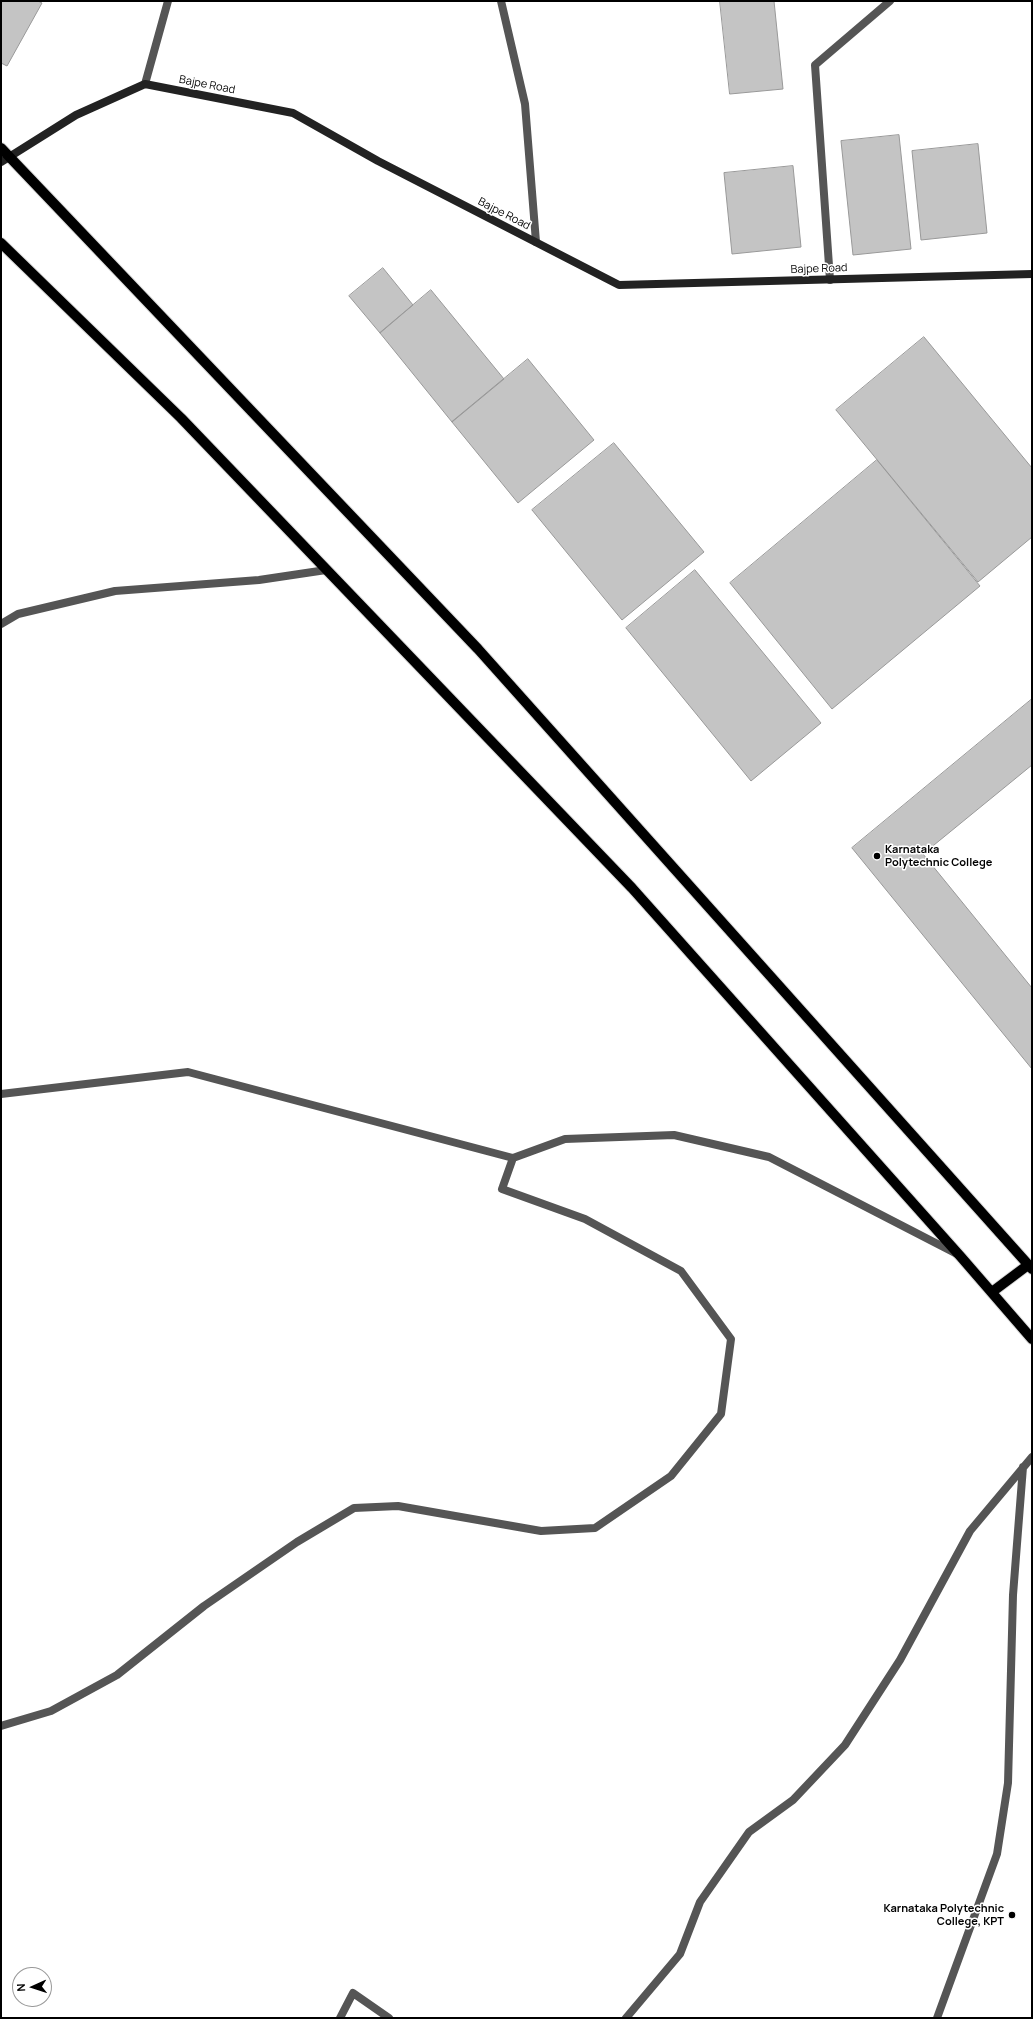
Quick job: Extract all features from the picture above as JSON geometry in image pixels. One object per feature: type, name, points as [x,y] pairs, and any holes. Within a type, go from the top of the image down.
[{"type":"main road","points":[[1,148],[11,156],[478,649],[1030,1267],[992,1292]]},
{"type":"main road","points":[[1,243],[181,418],[632,888],[961,1257],[1032,1339]]},
{"type":"street","points":[[1,162],[76,115],[146,84],[168,1]]},
{"type":"street","points":[[501,1],[526,104],[536,242]]},
{"type":"street","points":[[830,280],[815,65],[890,1]]},
{"type":"street","name":"Bajpe Road","points":[[146,84],[293,113],[378,161],[619,285],[1032,274]]},
{"type":"street","points":[[1,624],[18,614],[115,591],[259,580],[326,570]]},
{"type":"street","points":[[1,1094],[188,1072],[513,1158],[565,1139],[674,1135],[769,1158],[961,1257]]},
{"type":"street","points":[[1,1726],[51,1711],[117,1675],[204,1606],[297,1542],[354,1508],[398,1506],[541,1531],[595,1528],[671,1476],[721,1414],[731,1339],[681,1272],[585,1219],[502,1189],[513,1158]]},
{"type":"street","points":[[626,2018],[680,1954],[700,1902],[749,1832],[793,1800],[845,1745],[900,1660],[970,1530],[1032,1457]]},
{"type":"street","points":[[938,2018],[997,1854],[1008,1783],[1013,1595],[1023,1468]]},
{"type":"street","points":[[340,2018],[353,1993],[389,2018]]},
{"type":"building","points":[[1,1],[38,1],[42,3],[7,66],[1,63]]},
{"type":"building","points":[[720,1],[774,1],[783,89],[730,94]]},
{"type":"building","points":[[899,135],[911,249],[853,255],[841,141]]},
{"type":"building","points":[[978,144],[987,233],[921,240],[912,151]]},
{"type":"building","points":[[793,166],[801,247],[732,254],[724,173]]},
{"type":"building","points":[[383,268],[413,305],[380,333],[349,296]]},
{"type":"building","points":[[431,290],[504,379],[452,422],[380,333]]},
{"type":"building","points":[[924,337],[1032,468],[1032,537],[978,582],[836,410]]},
{"type":"building","points":[[528,359],[594,440],[518,503],[452,422]]},
{"type":"building","points":[[614,443],[704,552],[622,620],[532,510]]},
{"type":"building","points":[[877,460],[980,586],[832,709],[730,583]]},
{"type":"building","points":[[695,570],[821,723],[751,781],[626,628]]},
{"type":"building","points":[[1032,699],[1032,765],[923,854],[1032,988],[1032,1069],[852,848]]},
{"type":"place","name":"Karnataka Polytechnic College","points":[[877,856]]},
{"type":"place","name":"Karnataka Polytechnic College, KPT","points":[[1012,1915]]}]
